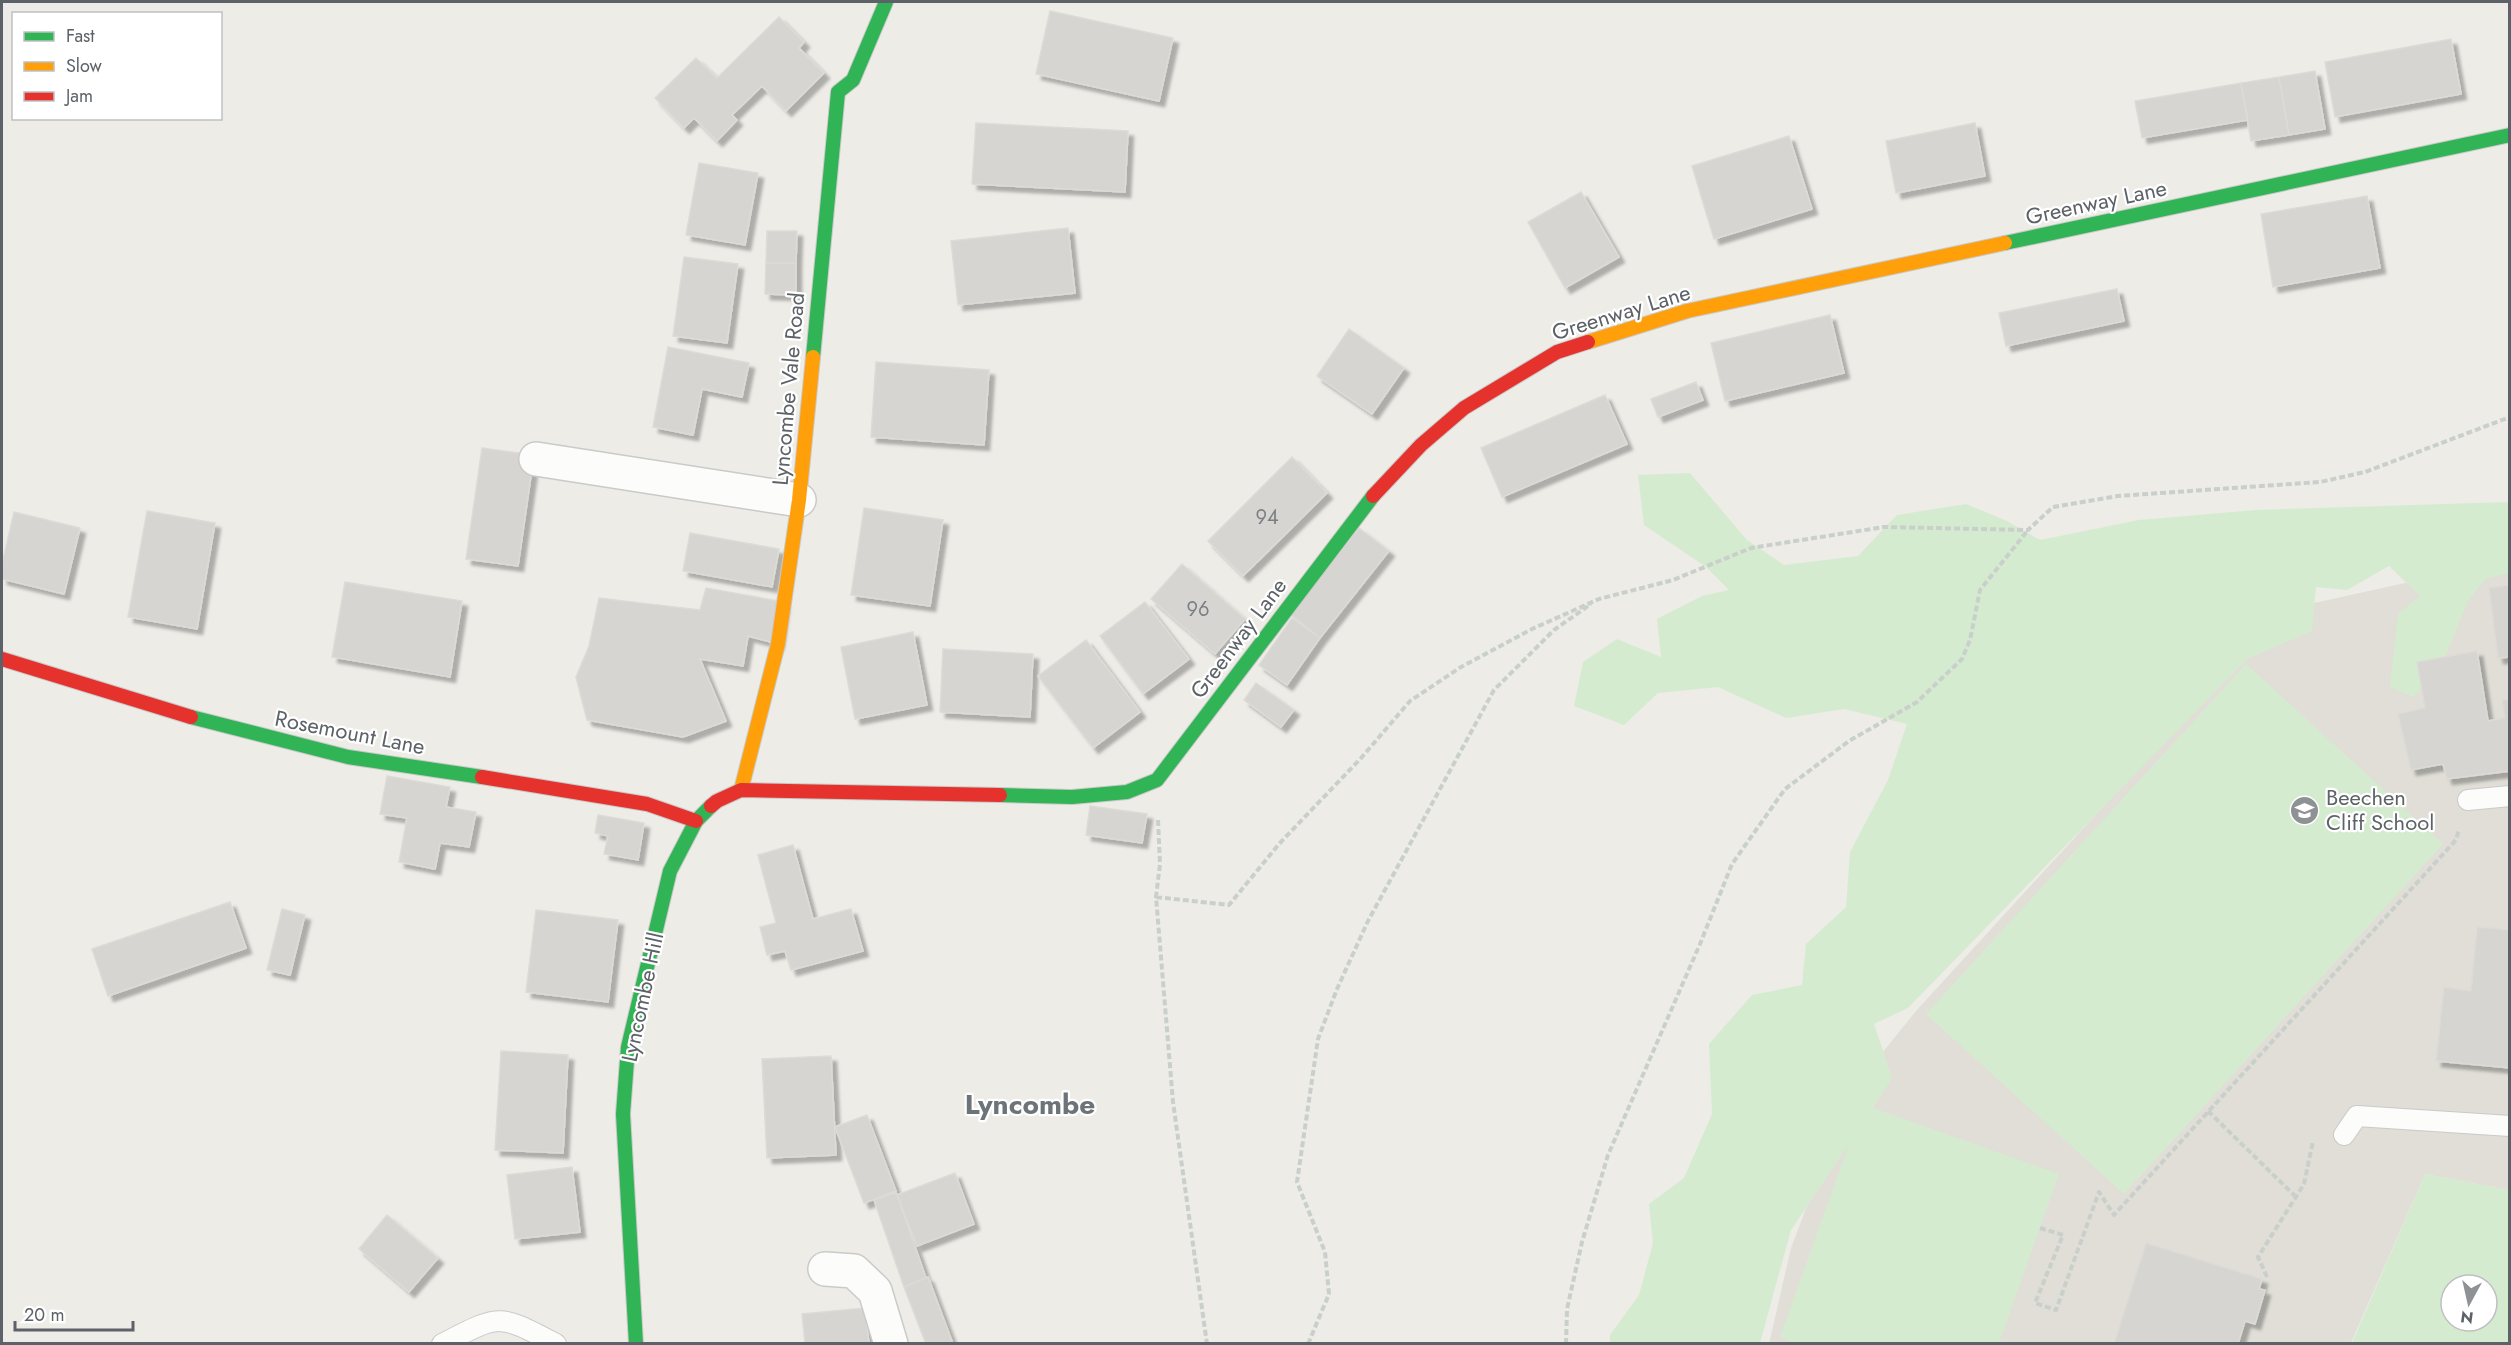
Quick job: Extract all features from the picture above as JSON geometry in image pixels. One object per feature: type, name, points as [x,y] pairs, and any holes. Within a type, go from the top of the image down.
[{"type":"street","name":"Lyncombe Vale Road","points":[[741,790],[778,644],[799,500],[838,92],[853,80],[885,2]]},
{"type":"street","name":"Greenway Lane","points":[[1157,780],[1376,492],[1421,445],[1464,408],[1557,352],[1687,311],[2510,135]]},
{"type":"street","points":[[536,459],[799,500]]},
{"type":"street","name":"Rosemount Lane","points":[[2,659],[209,723],[294,745],[348,757],[636,801],[696,821]]},
{"type":"street","points":[[741,790],[1072,797],[1127,792],[1157,780]]},
{"type":"street","name":"Lyncombe Hill","points":[[636,1344],[623,1114],[628,1047],[670,871],[696,821],[717,801],[741,790]]},
{"type":"street","points":[[825,1269],[854,1272],[875,1291],[891,1344]]},
{"type":"lane","points":[[2468,801],[2510,796]]},
{"type":"lane","points":[[2344,1135],[2357,1116],[2510,1126]]},
{"type":"lane","points":[[442,1344],[486,1321],[497,1319],[512,1322],[556,1344]]},
{"type":"path","points":[[1566,1344],[1567,1309],[1582,1242],[1608,1155],[1700,944],[1732,864],[1785,789],[1849,741],[1917,702],[1956,665],[1970,640],[1980,590],[2028,530],[2053,507],[2118,495],[2320,482],[2364,472],[2510,417]]},
{"type":"path","points":[[1156,897],[1229,905],[1279,844],[1362,757],[1410,701],[1461,667],[1532,629],[1599,599],[1673,580],[1751,548],[1884,527],[2028,530]]},
{"type":"path","points":[[1308,1344],[1329,1294],[1325,1252],[1297,1182],[1318,1039],[1337,989],[1368,921],[1494,690],[1554,630],[1599,599]]},
{"type":"path","points":[[1157,780],[1160,864],[1156,897],[1173,1102],[1207,1344]]},
{"type":"path","points":[[2040,1228],[2063,1235],[2035,1303],[2056,1310],[2099,1192],[2114,1215],[2456,840],[2468,801]]},
{"type":"path","points":[[2208,1111],[2296,1197]]},
{"type":"path","points":[[2267,1277],[2258,1257],[2304,1184],[2316,1130],[2344,1135]]},
{"type":"shaded area","name":"Beechen Cliff School","points":[[2509,560],[2509,1190],[2425,1174],[2351,1343],[1769,1344],[1791,1248],[1849,1094],[1916,1011],[2283,610]]},
{"type":"green space","points":[[1690,473],[1747,540],[1784,565],[1858,556],[1897,515],[1966,504],[2007,521],[2040,540],[2139,520],[2256,510],[2509,502],[2509,573],[2485,579],[2468,601],[2440,669],[2413,697],[2390,687],[2398,614],[2420,596],[2389,566],[2347,590],[2316,587],[2312,631],[2247,659],[1908,1008],[1874,1024],[1892,1078],[1873,1108],[2059,1174],[1999,1343],[1798,1344],[1780,1337],[1849,1144],[1791,1230],[1760,1343],[1610,1343],[1610,1335],[1639,1295],[1653,1243],[1649,1204],[1684,1178],[1712,1114],[1709,1044],[1752,995],[1802,985],[1806,944],[1846,907],[1850,852],[1888,780],[1907,724],[1844,709],[1786,718],[1718,687],[1658,693],[1624,725],[1574,706],[1583,662],[1617,639],[1661,657],[1657,619],[1702,596],[1729,590],[1706,567],[1644,525],[1638,475]]},
{"type":"green space","points":[[2246,664],[2443,844],[2124,1194],[1926,1014]]},
{"type":"green space","points":[[2425,1174],[2509,1190],[2509,1343],[2352,1343]]},
{"type":"building","points":[[1050,11],[1173,38],[1159,101],[1036,74]]},
{"type":"building","points":[[779,17],[804,42],[799,48],[824,73],[786,111],[762,86],[732,115],[737,120],[717,141],[694,118],[684,128],[655,98],[696,58],[717,78]]},
{"type":"building","points":[[2451,39],[2461,94],[2335,117],[2325,62]]},
{"type":"building","points":[[2315,71],[2325,129],[2289,135],[2279,77]]},
{"type":"building","points":[[2279,77],[2289,135],[2251,141],[2241,83]]},
{"type":"building","points":[[2241,83],[2248,120],[2142,138],[2135,101]]},
{"type":"building","points":[[976,123],[1128,131],[1125,192],[972,184]]},
{"type":"building","points":[[1975,123],[1985,176],[1896,193],[1886,141]]},
{"type":"building","points":[[1789,136],[1812,209],[1714,239],[1692,166]]},
{"type":"building","points":[[699,163],[758,173],[745,245],[686,235]]},
{"type":"building","points":[[1581,192],[1619,257],[1565,288],[1528,222]]},
{"type":"building","points":[[2367,196],[2380,268],[2273,287],[2261,214]]},
{"type":"building","points":[[1068,228],[1075,293],[958,305],[951,241]]},
{"type":"building","points":[[767,231],[797,231],[796,263],[766,263]]},
{"type":"building","points":[[684,257],[738,264],[727,343],[673,336]]},
{"type":"building","points":[[766,263],[796,263],[796,295],[765,294]]},
{"type":"building","points":[[2117,289],[2124,321],[2006,346],[1999,313]]},
{"type":"building","points":[[1830,315],[1844,373],[1725,401],[1711,343]]},
{"type":"building","points":[[1349,329],[1404,368],[1372,414],[1317,376]]},
{"type":"building","points":[[668,347],[749,363],[742,397],[702,389],[693,435],[653,427]]},
{"type":"building","points":[[876,362],[989,370],[984,445],[871,437]]},
{"type":"building","points":[[1696,382],[1703,400],[1658,417],[1651,399]]},
{"type":"building","points":[[1605,395],[1627,444],[1502,497],[1481,448]]},
{"type":"building","points":[[482,448],[534,455],[518,566],[466,559]]},
{"type":"building","points":[[1292,457],[1327,493],[1243,576],[1208,541]]},
{"type":"building","points":[[864,508],[943,520],[930,606],[851,595]]},
{"type":"building","points":[[147,511],[215,523],[197,629],[128,617]]},
{"type":"building","points":[[14,512],[80,528],[64,594],[2,579],[2,564]]},
{"type":"building","points":[[1359,528],[1389,551],[1320,638],[1290,614]]},
{"type":"building","points":[[690,533],[779,549],[772,587],[683,571]]},
{"type":"building","points":[[1182,564],[1245,619],[1215,654],[1151,599]]},
{"type":"building","points":[[345,582],[462,601],[450,677],[332,657]]},
{"type":"building","points":[[2510,585],[2510,657],[2498,658],[2489,588]]},
{"type":"building","points":[[706,588],[784,602],[778,644],[748,636],[743,666],[700,659],[726,721],[683,737],[587,720],[576,677],[589,646],[599,598],[700,610]]},
{"type":"building","points":[[1145,602],[1189,659],[1143,694],[1100,636]]},
{"type":"building","points":[[1292,618],[1320,638],[1287,685],[1259,665]]},
{"type":"building","points":[[913,632],[927,705],[855,719],[841,647]]},
{"type":"building","points":[[1086,640],[1140,712],[1093,748],[1038,676]]},
{"type":"building","points":[[943,649],[1033,654],[1030,717],[940,712]]},
{"type":"building","points":[[2477,651],[2488,721],[2505,718],[2502,700],[2510,699],[2510,771],[2447,779],[2443,764],[2411,770],[2398,714],[2425,708],[2417,662]]},
{"type":"building","points":[[1256,683],[1294,710],[1281,727],[1244,700]]},
{"type":"building","points":[[387,776],[450,787],[446,807],[476,812],[469,847],[440,843],[435,869],[399,862],[407,818],[380,814]]},
{"type":"building","points":[[1090,806],[1147,814],[1142,843],[1086,835]]},
{"type":"building","points":[[598,815],[644,823],[638,860],[604,854],[608,836],[595,833]]},
{"type":"building","points":[[793,845],[813,919],[851,909],[863,951],[791,970],[785,951],[767,955],[760,927],[776,923],[758,855]]},
{"type":"building","points":[[230,902],[246,948],[108,996],[92,949]]},
{"type":"building","points":[[282,909],[305,915],[290,975],[267,970]]},
{"type":"building","points":[[536,910],[618,920],[608,1002],[526,992]]},
{"type":"building","points":[[2477,927],[2510,930],[2510,1068],[2436,1061],[2444,987],[2471,991]]},
{"type":"building","points":[[501,1051],[568,1055],[563,1153],[495,1150]]},
{"type":"building","points":[[831,1056],[836,1155],[767,1158],[762,1059]]},
{"type":"building","points":[[867,1115],[896,1191],[864,1203],[835,1127]]},
{"type":"building","points":[[572,1167],[580,1232],[515,1239],[507,1175]]},
{"type":"building","points":[[955,1173],[974,1224],[917,1246],[897,1195]]},
{"type":"building","points":[[896,1192],[926,1278],[904,1287],[874,1200]]},
{"type":"building","points":[[387,1215],[438,1258],[409,1292],[359,1249]]},
{"type":"building","points":[[2146,1243],[2262,1279],[2259,1289],[2265,1290],[2255,1324],[2245,1321],[2238,1344],[2114,1344]]},
{"type":"building","points":[[928,1277],[953,1344],[926,1344],[904,1287]]},
{"type":"building","points":[[865,1308],[869,1344],[805,1344],[802,1314]]},
{"type":"traffic: fast","points":[[813,357],[838,92],[853,80],[886,2]]},
{"type":"traffic: fast","points":[[2005,243],[2510,135]]},
{"type":"traffic: fast","points":[[1000,795],[1072,797],[1127,792],[1157,780],[1373,496]]},
{"type":"traffic: fast","points":[[191,717],[348,757],[482,777]]},
{"type":"traffic: fast","points":[[636,1344],[623,1114],[628,1047],[670,871],[696,821],[711,806]]},
{"type":"traffic: slow","points":[[1588,342],[1687,311],[2005,243]]},
{"type":"traffic: slow","points":[[741,790],[778,644],[799,500],[813,357]]},
{"type":"traffic: jam","points":[[1373,496],[1421,445],[1464,408],[1557,352],[1588,342]]},
{"type":"traffic: jam","points":[[2,659],[191,717]]},
{"type":"traffic: jam","points":[[482,777],[647,804],[696,821]]},
{"type":"traffic: jam","points":[[711,806],[741,790],[1000,795]]},
{"type":"place","name":"Beechen Cliff School","points":[[2305,810]]},
{"type":"district","name":"Lyncombe","points":[[1030,1104]]}]
